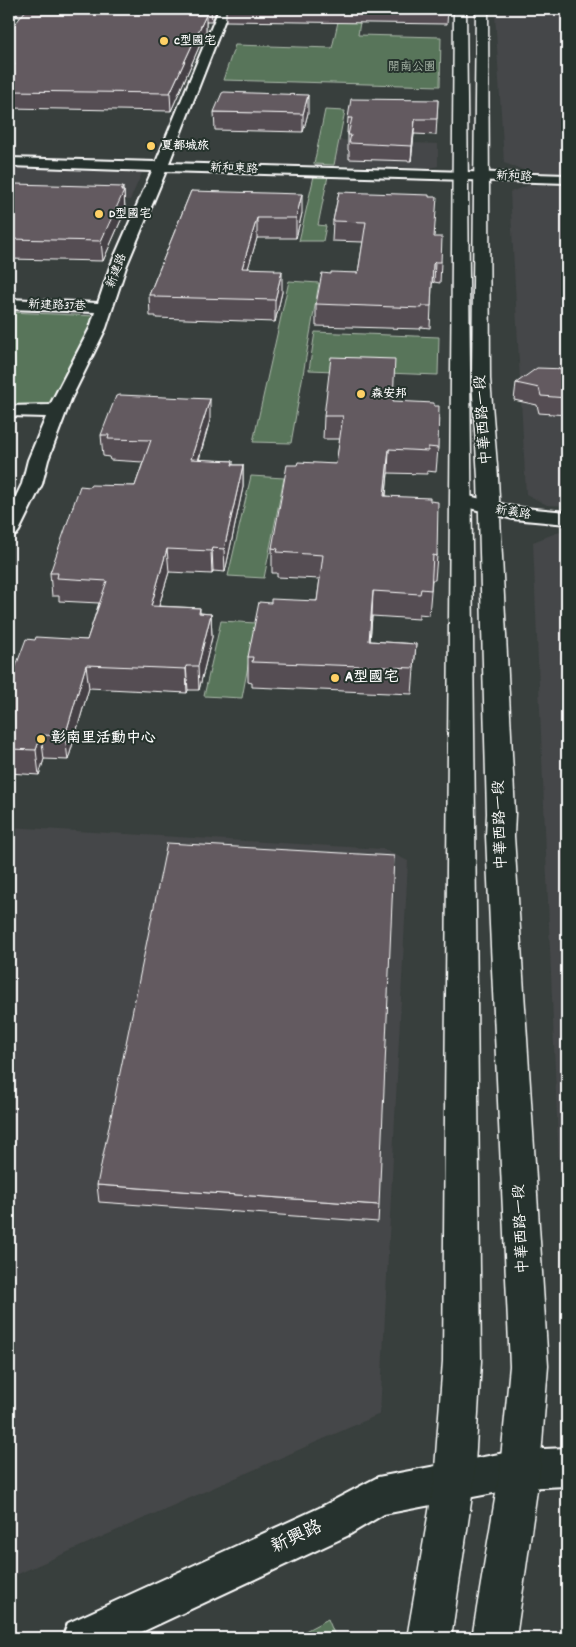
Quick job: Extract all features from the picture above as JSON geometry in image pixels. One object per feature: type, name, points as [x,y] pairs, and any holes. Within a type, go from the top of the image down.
[{"type":"main road","name":"中華西路一段","points":[[460,9],[489,509],[501,813],[500,836],[529,1366],[520,1469],[494,1638]]},
{"type":"main road","name":"中華西路一段","points":[[428,1638],[454,1482],[462,1361],[461,500],[470,176],[482,9]]},
{"type":"street","name":"新建路","points":[[9,531],[32,484],[38,460],[58,410],[106,308],[112,284],[161,167],[212,26],[224,9]]},
{"type":"street","points":[[9,20],[68,22]]},
{"type":"street","name":"新和東路","points":[[9,162],[470,176]]},
{"type":"street","name":"新和路","points":[[470,176],[567,179]]},
{"type":"street","name":"新建路37巷","points":[[9,304],[106,308]]},
{"type":"street","points":[[9,411],[58,410]]},
{"type":"street","name":"新義路","points":[[461,500],[489,509],[523,516],[567,518]]},
{"type":"street","name":"新興路","points":[[83,1638],[333,1522],[378,1496],[520,1469],[567,1467]]},
{"type":"shaded area","points":[[9,9],[135,9],[127,22],[9,18]]},
{"type":"shaded area","points":[[517,9],[567,9],[567,173],[526,171],[504,163],[495,14]]},
{"type":"shaded area","points":[[339,140],[438,144],[438,166],[431,168],[334,165]]},
{"type":"shaded area","points":[[9,165],[133,169],[142,173],[130,200],[9,196]]},
{"type":"shaded area","points":[[529,185],[567,186],[567,506],[547,505],[526,494],[510,192]]},
{"type":"shaded area","points":[[567,530],[567,1208],[562,1208],[559,1165],[533,542]]},
{"type":"shaded area","points":[[9,827],[383,849],[408,861],[380,1414],[9,1578]]},
{"type":"green space","name":"開南公園","points":[[341,9],[362,9],[358,35],[441,37],[440,86],[223,80],[235,45],[332,48]]},
{"type":"green space","points":[[325,110],[345,111],[334,165],[314,164]]},
{"type":"green space","points":[[314,176],[328,176],[318,225],[326,226],[323,241],[299,241]]},
{"type":"green space","points":[[289,281],[319,283],[291,443],[253,442]]},
{"type":"green space","points":[[9,312],[97,316],[56,406],[9,404]]},
{"type":"green space","points":[[315,332],[439,337],[438,375],[309,370]]},
{"type":"green space","points":[[251,476],[284,478],[264,578],[228,576]]},
{"type":"green space","points":[[221,621],[256,623],[242,698],[204,696]]},
{"type":"green space","points":[[328,1619],[336,1638],[292,1638]]},
{"type":"building","points":[[26,10],[206,15],[170,93],[9,91],[9,72],[15,64],[9,64],[9,32]]},
{"type":"building","points":[[224,92],[308,95],[303,114],[214,112]]},
{"type":"building","points":[[351,99],[438,100],[437,119],[415,119],[412,146],[349,143],[351,135],[348,135],[352,118],[348,118]]},
{"type":"building","points":[[15,184],[123,187],[121,191],[124,191],[101,241],[9,239],[9,188],[12,188]]},
{"type":"building","points":[[191,191],[302,194],[296,218],[257,218],[242,268],[282,271],[275,300],[155,297],[155,295],[149,295]]},
{"type":"building","points":[[339,192],[429,195],[429,197],[437,197],[434,237],[442,237],[441,262],[433,264],[431,306],[422,306],[422,308],[316,304],[322,273],[358,273],[366,222],[333,221]]},
{"type":"building","points":[[331,357],[395,359],[393,401],[434,403],[434,406],[439,406],[438,448],[428,447],[428,451],[389,449],[384,496],[430,498],[430,501],[438,502],[437,556],[433,555],[431,590],[421,589],[420,594],[373,591],[369,641],[416,644],[414,668],[252,662],[253,657],[248,657],[259,602],[271,603],[271,599],[317,601],[323,555],[277,552],[278,549],[272,548],[287,465],[297,465],[298,462],[336,464],[343,416],[324,416]]},
{"type":"building","points":[[537,368],[567,369],[567,398],[541,396],[539,388],[516,383]]},
{"type":"building","points":[[116,396],[210,399],[191,459],[233,461],[232,465],[243,465],[224,549],[212,548],[211,551],[167,549],[151,606],[200,608],[199,613],[211,614],[198,666],[186,666],[186,669],[86,665],[65,736],[41,735],[36,750],[9,749],[9,685],[26,639],[35,640],[36,637],[87,640],[107,581],[57,578],[58,573],[50,573],[80,486],[135,486],[151,440],[108,439],[109,435],[101,435]]},
{"type":"building","points":[[167,843],[394,856],[379,1205],[97,1185]]},
{"type":"place","name":"C型國宅","points":[[164,41]]},
{"type":"place","name":"夏都城旅","points":[[151,146]]},
{"type":"place","name":"D型國宅","points":[[99,214]]},
{"type":"place","name":"森安邦","points":[[361,394]]},
{"type":"place","name":"A型國宅","points":[[335,678]]},
{"type":"place","name":"彰南里活動中心","points":[[41,739]]}]
